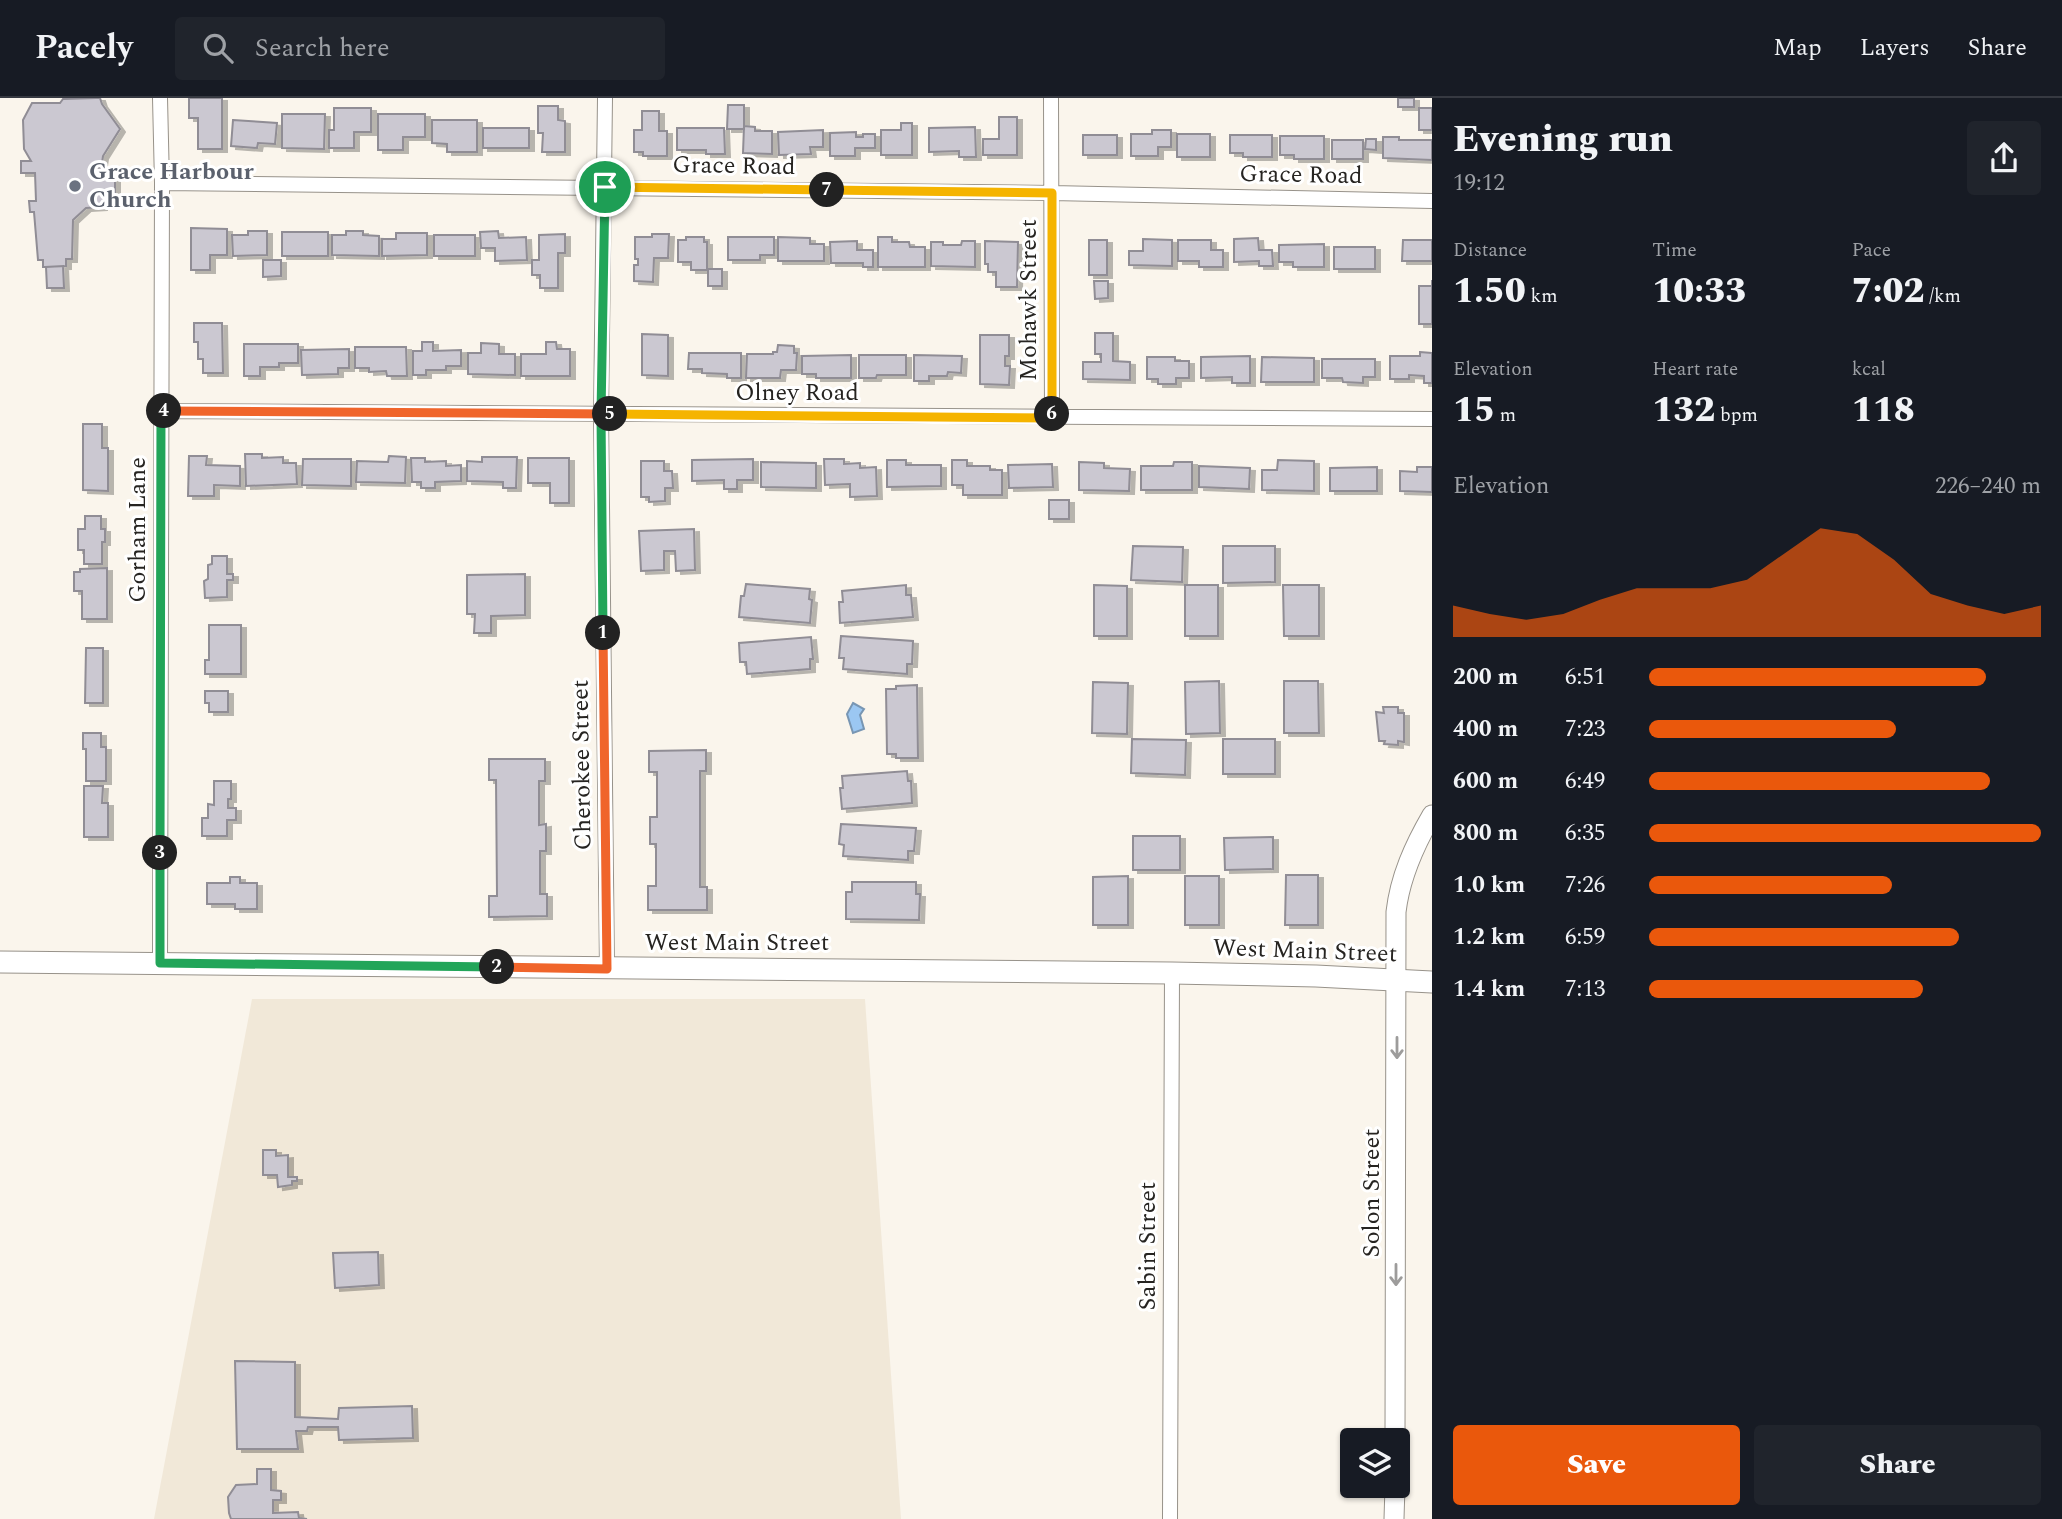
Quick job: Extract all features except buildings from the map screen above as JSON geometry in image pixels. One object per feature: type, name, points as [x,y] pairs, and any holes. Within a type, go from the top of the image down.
[{"type":"main road","name":"West Main Street","points":[[0,962],[1172,973],[1432,982]]},
{"type":"street","name":"Gorham Lane","points":[[160,98],[160,963]]},
{"type":"street","name":"Cherokee Street","points":[[605,98],[601,414],[607,969]]},
{"type":"street","name":"Mohawk Street","points":[[1051,98],[1052,418]]},
{"type":"street","name":"Grace Road","points":[[162,183],[1052,193],[1432,201]]},
{"type":"street","name":"Olney Road","points":[[161,411],[1432,419]]},
{"type":"street","name":"Solon Street","points":[[1395,1428],[1395,946],[1398,891],[1410,856],[1432,815]]},
{"type":"street","name":"Sabin Street","points":[[1170,1519],[1172,973]]},
{"type":"street","points":[[1394,1519],[1395,1498]]},
{"type":"shaded area","points":[[252,999],[865,999],[901,1519],[154,1519]]},
{"type":"water","points":[[853,703],[864,709],[860,715],[864,729],[853,733],[847,714]]},
{"type":"place","name":"Grace Harbour Church","points":[[75,186]]},
{"type":"route","points":[[605,187],[601,414],[607,969],[160,963],[161,411],[601,414],[1052,418],[1052,193],[605,187]]}]
